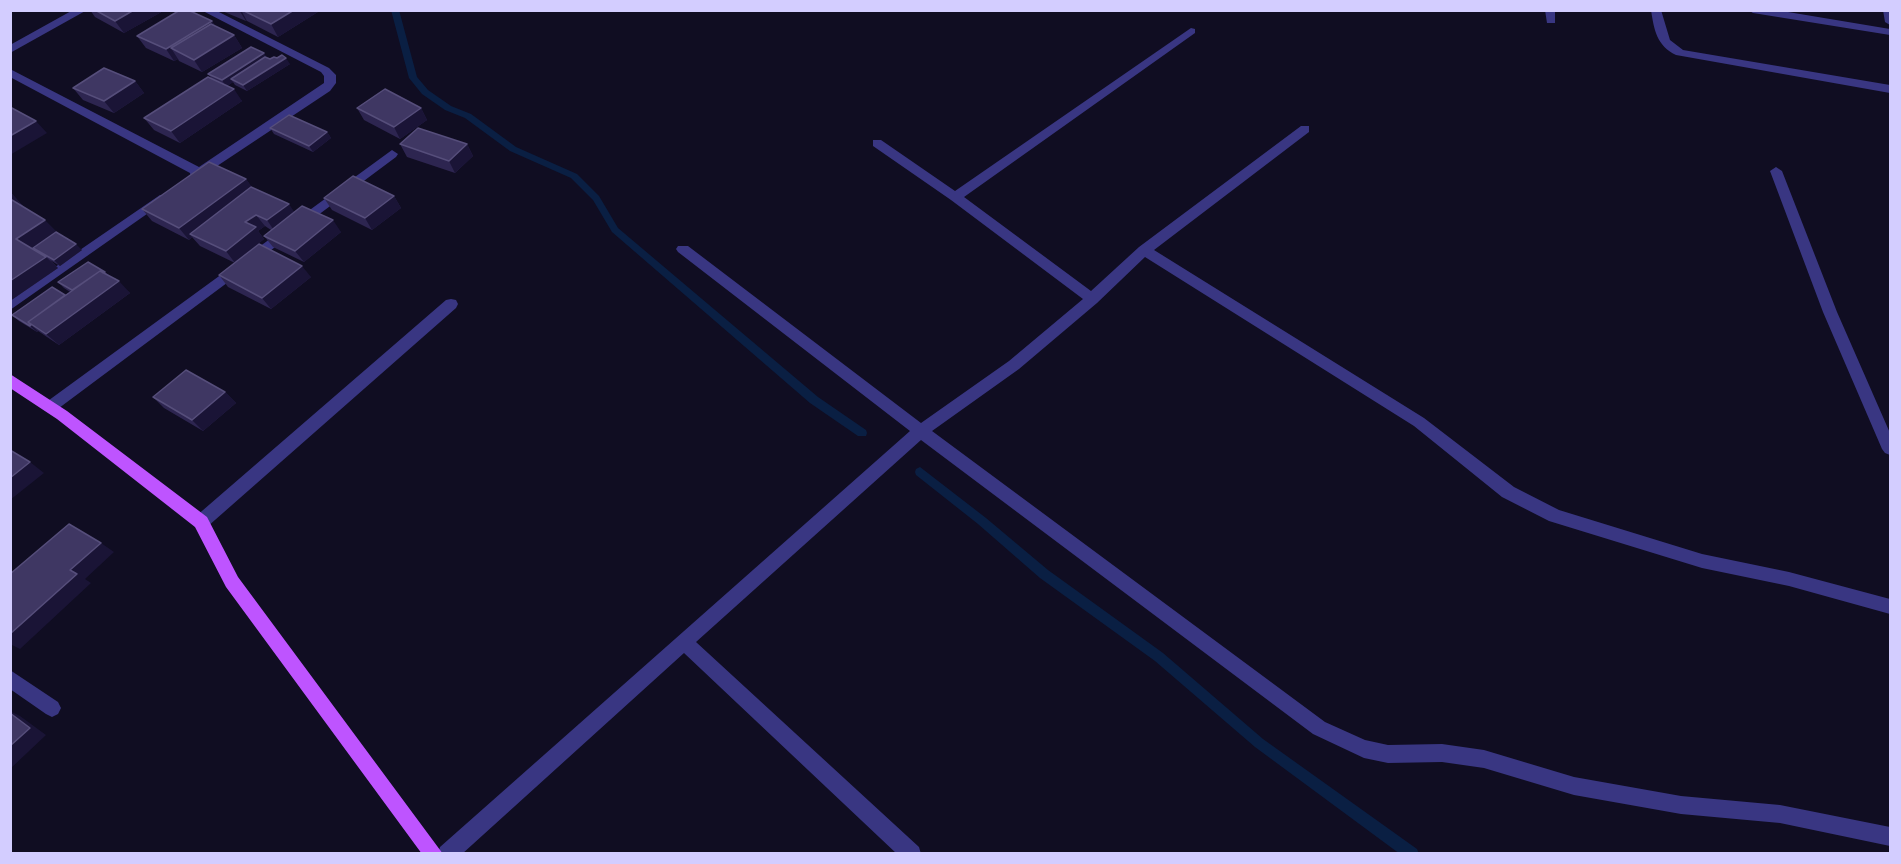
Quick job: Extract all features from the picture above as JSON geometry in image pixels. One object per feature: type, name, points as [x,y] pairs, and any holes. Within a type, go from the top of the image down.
[{"type":"main road","points":[[10,380],[50,407],[201,522],[231,582],[434,854]]},
{"type":"street","points":[[10,50],[82,10]]},
{"type":"street","points":[[10,305],[175,188],[326,88],[330,82],[330,75],[325,70],[206,10]]},
{"type":"street","points":[[1656,10],[1665,44],[1680,52],[1890,89]]},
{"type":"street","points":[[1753,10],[1890,32]]},
{"type":"street","points":[[1888,10],[1890,22]]},
{"type":"street","points":[[955,197],[1191,31]]},
{"type":"street","points":[[10,72],[199,172]]},
{"type":"street","points":[[447,854],[921,432],[1014,365],[1092,299],[1144,250],[1305,129]]},
{"type":"street","points":[[877,143],[955,197],[1092,299]]},
{"type":"street","points":[[50,407],[392,154]]},
{"type":"street","points":[[1776,171],[1830,312],[1890,449]]},
{"type":"street","points":[[684,249],[921,432],[1319,729],[1364,749],[1388,754],[1442,753],[1484,759],[1574,786],[1681,805],[1780,814],[1890,837]]},
{"type":"street","points":[[1144,250],[1419,422],[1508,492],[1532,506],[1555,516],[1702,561],[1789,579],[1890,607]]},
{"type":"street","points":[[201,522],[452,304]]},
{"type":"street","points":[[685,643],[912,854]]},
{"type":"street","points":[[10,678],[52,708]]},
{"type":"building","points":[[95,10],[134,10],[115,21]]},
{"type":"building","points":[[180,10],[188,10],[212,21],[166,49],[137,36]]},
{"type":"building","points":[[242,10],[294,10],[271,24]]},
{"type":"building","points":[[211,24],[234,35],[194,60],[171,48]]},
{"type":"building","points":[[251,47],[264,53],[222,80],[208,74]]},
{"type":"building","points":[[282,55],[286,58],[243,85],[231,79],[265,57],[270,59]]},
{"type":"building","points":[[104,68],[135,81],[104,101],[73,88]]},
{"type":"building","points":[[208,77],[234,89],[171,131],[144,118]]},
{"type":"building","points":[[385,89],[421,108],[394,127],[357,108]]},
{"type":"building","points":[[10,107],[36,121],[10,136]]},
{"type":"building","points":[[289,115],[327,132],[309,146],[270,128]]},
{"type":"building","points":[[418,128],[467,144],[449,161],[400,144]]},
{"type":"building","points":[[209,162],[246,179],[179,228],[142,209]]},
{"type":"building","points":[[353,176],[394,196],[365,218],[324,198]]},
{"type":"building","points":[[251,187],[289,204],[267,220],[256,215],[245,222],[256,227],[226,251],[190,234]]},
{"type":"building","points":[[12,200],[45,220],[16,239],[46,257],[10,281],[10,202]]},
{"type":"building","points":[[302,206],[333,220],[295,251],[264,236]]},
{"type":"building","points":[[56,232],[76,244],[54,260],[33,248]]},
{"type":"building","points":[[259,244],[302,266],[262,298],[219,275]]},
{"type":"building","points":[[88,262],[105,272],[100,271],[72,290],[58,282]]},
{"type":"building","points":[[100,271],[119,281],[46,334],[28,322]]},
{"type":"building","points":[[52,287],[65,295],[28,322],[30,326],[12,315]]},
{"type":"building","points":[[186,370],[225,392],[192,420],[153,397]]},
{"type":"building","points":[[10,450],[30,462],[10,478]]},
{"type":"building","points":[[69,524],[101,543],[70,570],[77,574],[10,634],[10,574]]},
{"type":"building","points":[[10,713],[30,728],[10,746]]},
{"type":"waterway","points":[[395,10],[413,78],[425,92],[448,108],[468,116],[513,149],[574,176],[596,198],[615,230],[814,400],[862,433]]},
{"type":"waterway","points":[[920,472],[1044,574],[1159,657],[1259,743],[1412,854]]}]
